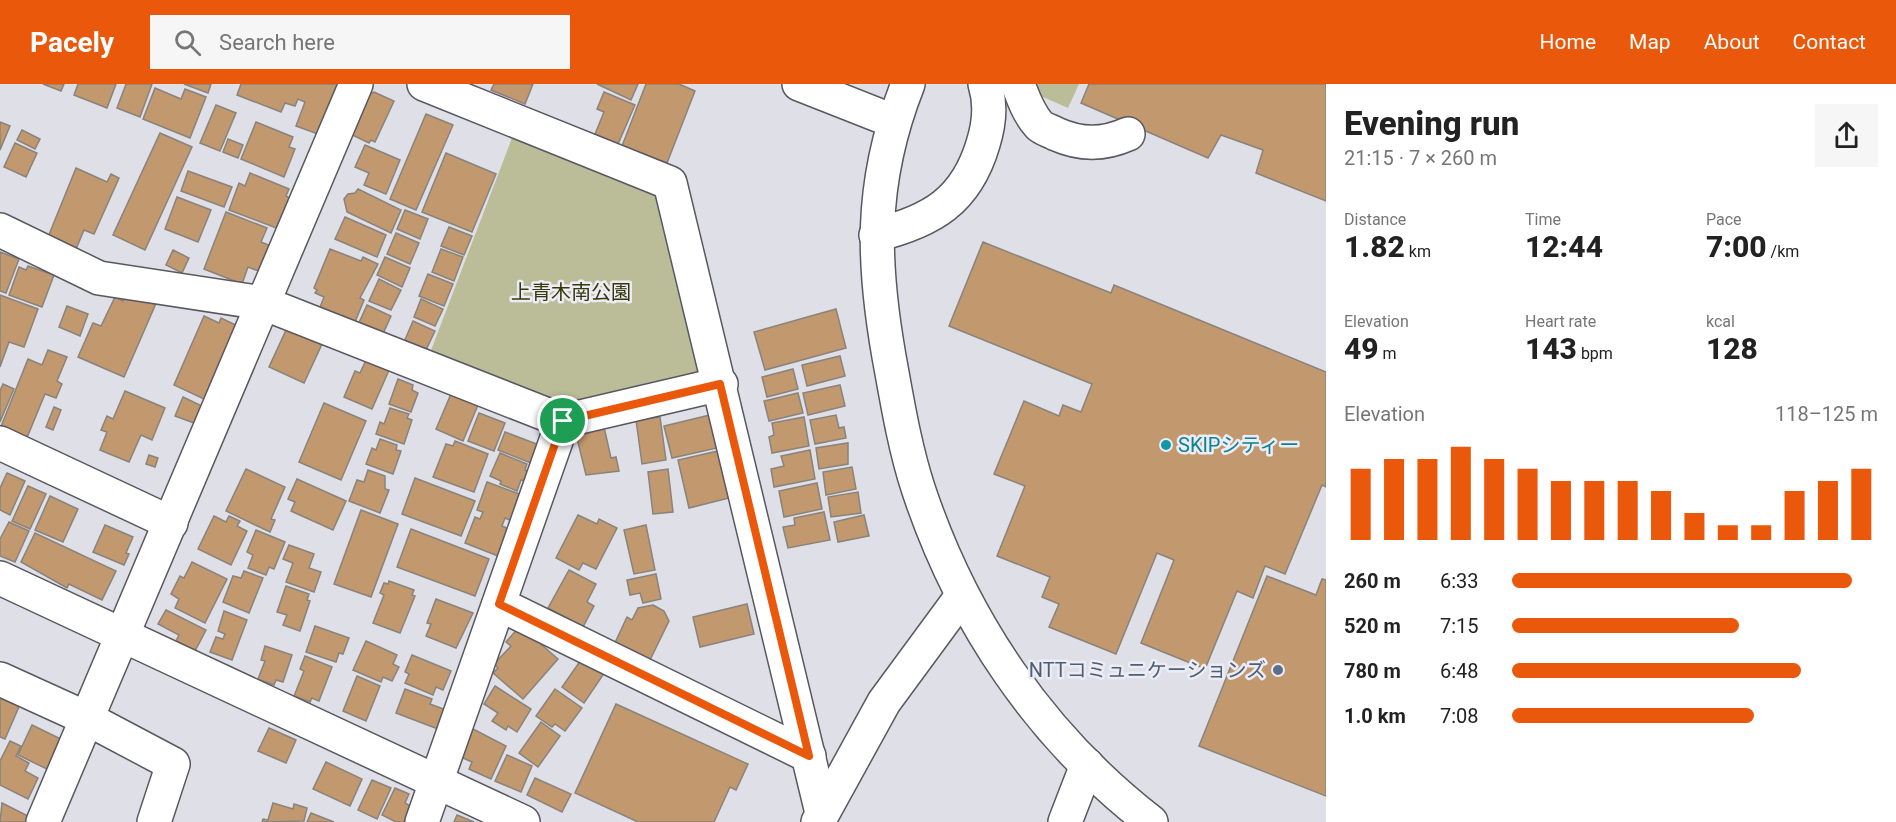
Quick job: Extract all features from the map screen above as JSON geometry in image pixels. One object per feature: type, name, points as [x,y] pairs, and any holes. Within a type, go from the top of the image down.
[{"type":"street","points":[[44,822],[356,84]]},
{"type":"street","points":[[424,84],[670,183],[809,756],[820,818]]},
{"type":"street","points":[[799,84],[893,121]]},
{"type":"street","points":[[908,84],[893,121],[878,195],[876,235],[879,291],[902,427],[917,487],[962,596],[1010,676],[1045,720],[1087,765],[1123,800],[1150,822]]},
{"type":"street","points":[[876,235],[916,224],[942,209],[965,187],[979,158],[987,129],[988,95],[985,84]]},
{"type":"street","points":[[1018,84],[1026,104],[1040,127],[1084,143],[1115,140],[1128,134]]},
{"type":"street","points":[[0,230],[99,278],[263,303],[563,421],[720,384]]},
{"type":"street","points":[[422,822],[563,421]]},
{"type":"street","points":[[0,443],[171,523]]},
{"type":"street","points":[[0,578],[523,822]]},
{"type":"street","points":[[820,818],[884,702],[962,596]]},
{"type":"street","points":[[499,604],[809,756]]},
{"type":"street","points":[[0,679],[88,719],[173,764],[154,822]]},
{"type":"street","points":[[1065,822],[1087,765]]},
{"type":"green space","points":[[1014,84],[1079,84],[1068,108]]},
{"type":"green space","name":"上青木南公園","points":[[512,138],[660,197],[703,368],[698,376],[565,407],[430,353]]},
{"type":"building","points":[[43,84],[64,84],[61,91]]},
{"type":"building","points":[[78,84],[116,84],[107,108],[74,95]]},
{"type":"building","points":[[126,84],[152,84],[140,117],[117,108]]},
{"type":"building","points":[[184,84],[211,84],[208,93]]},
{"type":"building","points":[[241,84],[338,84],[318,134],[296,126],[305,102],[298,99],[295,106],[285,103],[281,112],[237,95]]},
{"type":"building","points":[[494,84],[533,84],[525,104],[491,90]]},
{"type":"building","points":[[597,84],[638,84],[631,100]]},
{"type":"building","points":[[646,84],[679,84],[695,91],[667,163],[622,146]]},
{"type":"building","points":[[1089,84],[1326,84],[1326,201],[1256,173],[1263,150],[1221,135],[1208,158],[1081,103]]},
{"type":"building","points":[[155,88],[181,99],[185,89],[206,97],[190,138],[143,119]]},
{"type":"building","points":[[374,92],[394,101],[375,142],[371,140],[369,143],[346,132],[361,99]]},
{"type":"building","points":[[604,92],[635,105],[618,144],[595,134],[604,112],[597,109]]},
{"type":"building","points":[[216,105],[236,113],[220,151],[200,143]]},
{"type":"building","points":[[426,114],[453,125],[416,210],[390,199]]},
{"type":"building","points":[[0,122],[10,126],[0,150]]},
{"type":"building","points":[[256,122],[293,137],[289,147],[295,149],[284,177],[241,159]]},
{"type":"building","points":[[22,130],[40,139],[35,149],[17,140]]},
{"type":"building","points":[[160,133],[192,147],[145,250],[113,235]]},
{"type":"building","points":[[228,139],[243,145],[238,158],[223,152]]},
{"type":"building","points":[[15,143],[37,153],[26,177],[4,167]]},
{"type":"building","points":[[365,145],[400,160],[386,194],[364,185],[369,173],[355,167]]},
{"type":"building","points":[[446,153],[496,174],[472,232],[422,212]]},
{"type":"building","points":[[76,168],[107,182],[111,174],[119,178],[94,234],[84,230],[76,249],[48,237]]},
{"type":"building","points":[[188,171],[232,187],[224,207],[181,191]]},
{"type":"building","points":[[250,173],[289,189],[286,196],[291,199],[279,229],[229,210],[239,183],[245,186]]},
{"type":"building","points":[[358,189],[401,210],[391,233],[347,212],[344,199]]},
{"type":"building","points":[[177,197],[211,210],[198,242],[165,229]]},
{"type":"building","points":[[405,210],[428,219],[420,239],[397,229]]},
{"type":"building","points":[[226,212],[267,228],[261,242],[271,246],[261,272],[248,267],[242,284],[204,269]]},
{"type":"building","points":[[345,217],[386,235],[377,257],[335,239]]},
{"type":"building","points":[[449,227],[472,236],[464,255],[441,246]]},
{"type":"building","points":[[396,233],[419,243],[410,264],[387,254]]},
{"type":"building","name":"SKIPシティー","points":[[983,242],[1111,293],[1114,285],[1326,372],[1326,487],[1322,485],[1285,574],[1265,566],[1253,598],[1237,591],[1205,669],[1141,643],[1174,560],[1157,553],[1116,654],[1049,627],[1059,604],[1042,597],[1050,577],[997,556],[1025,486],[994,474],[1024,401],[1059,416],[1063,405],[1081,412],[1092,384],[949,326]]},
{"type":"building","points":[[330,249],[361,261],[363,257],[378,264],[360,298],[364,300],[355,322],[320,307],[324,297],[315,293],[317,290],[314,288]]},
{"type":"building","points":[[441,249],[463,257],[454,281],[432,272]]},
{"type":"building","points":[[173,250],[189,258],[182,273],[166,265]]},
{"type":"building","points":[[0,252],[19,259],[6,293],[0,291]]},
{"type":"building","points":[[385,257],[410,268],[402,287],[377,275]]},
{"type":"building","points":[[28,266],[54,275],[42,307],[9,295],[19,267],[26,270]]},
{"type":"building","points":[[428,274],[453,284],[444,306],[419,296]]},
{"type":"building","points":[[379,279],[401,290],[391,310],[369,301]]},
{"type":"building","points":[[0,295],[38,309],[24,347],[9,342],[0,367]]},
{"type":"building","points":[[125,296],[157,301],[124,377],[78,357],[93,323],[101,326],[115,297],[123,301]]},
{"type":"building","points":[[421,299],[443,309],[435,326],[414,317]]},
{"type":"building","points":[[367,305],[391,316],[382,336],[358,325]]},
{"type":"building","points":[[67,306],[88,314],[80,336],[59,327]]},
{"type":"building","points":[[836,309],[846,348],[765,370],[754,332]]},
{"type":"building","points":[[204,316],[219,323],[221,318],[236,325],[204,399],[174,385]]},
{"type":"building","points":[[413,321],[435,331],[422,358],[401,349]]},
{"type":"building","points":[[287,328],[322,344],[304,383],[269,367]]},
{"type":"building","points":[[48,350],[67,357],[57,381],[62,384],[56,398],[45,394],[26,440],[0,429],[28,359],[42,365]]},
{"type":"building","points":[[840,356],[845,376],[807,386],[802,365]]},
{"type":"building","points":[[367,358],[390,368],[372,409],[344,397],[355,371],[360,373]]},
{"type":"building","points":[[793,369],[798,389],[767,397],[762,377]]},
{"type":"building","points":[[398,379],[413,385],[412,390],[418,393],[411,412],[389,404]]},
{"type":"building","points":[[3,384],[14,389],[0,422],[0,391]]},
{"type":"building","points":[[840,385],[845,406],[808,415],[803,393]]},
{"type":"building","points":[[125,391],[165,408],[152,440],[141,435],[129,462],[100,450],[107,432],[101,430],[107,416],[113,419]]},
{"type":"building","points":[[798,393],[803,413],[769,421],[764,401]]},
{"type":"building","points":[[451,394],[478,405],[463,441],[436,429]]},
{"type":"building","points":[[183,397],[202,406],[194,423],[175,416]]},
{"type":"building","points":[[324,403],[366,421],[341,480],[299,462]]},
{"type":"building","points":[[54,407],[61,410],[53,430],[46,427]]},
{"type":"building","points":[[390,408],[409,414],[407,418],[412,420],[404,444],[376,434],[380,422],[384,424]]},
{"type":"building","points":[[479,413],[505,423],[494,451],[468,441]]},
{"type":"building","points":[[710,415],[717,448],[672,458],[664,426]]},
{"type":"building","points":[[836,415],[839,428],[844,427],[846,438],[815,444],[810,420]]},
{"type":"building","points":[[660,417],[666,460],[642,464],[636,420]]},
{"type":"building","points":[[804,417],[809,446],[772,453],[769,437],[774,435],[772,423]]},
{"type":"building","points":[[604,427],[611,458],[616,457],[619,471],[586,475],[576,434]]},
{"type":"building","points":[[505,432],[539,445],[531,463],[498,450]]},
{"type":"building","points":[[380,439],[397,445],[396,450],[401,451],[393,474],[366,464],[372,448],[376,450]]},
{"type":"building","points":[[455,441],[488,454],[474,492],[433,477],[446,444],[453,446]]},
{"type":"building","points":[[848,443],[848,464],[819,469],[816,448]]},
{"type":"building","points":[[810,450],[815,479],[774,487],[771,469],[784,466],[781,456]]},
{"type":"building","points":[[718,451],[729,498],[689,508],[678,460]]},
{"type":"building","points":[[500,453],[527,464],[525,470],[529,472],[525,481],[521,480],[517,491],[500,484],[501,481],[490,476]]},
{"type":"building","points":[[149,455],[158,458],[155,467],[146,464]]},
{"type":"building","points":[[852,467],[856,489],[826,495],[823,472]]},
{"type":"building","points":[[246,469],[285,487],[271,519],[275,520],[270,532],[226,511]]},
{"type":"building","points":[[668,469],[673,512],[653,514],[648,472]]},
{"type":"building","points":[[368,470],[385,476],[385,489],[389,490],[380,513],[349,501],[357,480],[364,482]]},
{"type":"building","points":[[7,473],[25,481],[10,515],[0,510],[0,488]]},
{"type":"building","points":[[415,478],[475,501],[461,536],[402,514]]},
{"type":"building","points":[[297,479],[346,501],[333,530],[291,511],[295,502],[288,499]]},
{"type":"building","points":[[487,482],[522,495],[512,521],[505,518],[502,526],[509,529],[498,556],[465,543],[475,517],[480,519],[483,512],[477,510]]},
{"type":"building","points":[[817,483],[822,509],[784,517],[779,491]]},
{"type":"building","points":[[28,486],[46,494],[30,529],[12,521]]},
{"type":"building","points":[[858,492],[861,513],[831,517],[828,497]]},
{"type":"building","points":[[50,496],[78,509],[63,542],[35,530]]},
{"type":"building","points":[[361,510],[398,524],[371,597],[334,584]]},
{"type":"building","points":[[824,512],[830,540],[788,548],[783,527],[795,525],[794,518]]},
{"type":"building","points":[[578,515],[597,524],[599,519],[617,528],[596,569],[583,563],[579,570],[556,558]]},
{"type":"building","points":[[864,515],[869,536],[838,542],[834,522]]},
{"type":"building","points":[[214,516],[226,522],[229,516],[240,521],[237,526],[247,531],[231,565],[198,549]]},
{"type":"building","points":[[9,522],[29,531],[15,562],[0,556],[0,539]]},
{"type":"building","points":[[105,525],[133,537],[124,565],[93,552]]},
{"type":"building","points":[[646,525],[655,570],[634,574],[624,530]]},
{"type":"building","points":[[411,529],[489,559],[475,596],[397,567]]},
{"type":"building","points":[[256,530],[285,542],[274,569],[269,567],[266,575],[248,568],[253,555],[247,552]]},
{"type":"building","points":[[35,533],[116,571],[102,600],[69,584],[67,588],[21,562]]},
{"type":"building","points":[[289,545],[314,554],[309,568],[321,572],[314,592],[286,582],[293,563],[283,559]]},
{"type":"building","points":[[192,562],[227,579],[205,623],[175,608],[179,599],[171,594],[180,576],[184,578]]},
{"type":"building","points":[[569,570],[596,584],[587,602],[594,606],[583,627],[548,608]]},
{"type":"building","points":[[244,571],[263,578],[249,613],[223,602],[233,576],[241,578]]},
{"type":"building","points":[[656,574],[661,599],[643,603],[640,593],[630,595],[627,580]]},
{"type":"building","name":"NTTコミュニケーションズ","points":[[1267,576],[1316,595],[1322,579],[1326,580],[1326,796],[1199,746]]},
{"type":"building","points":[[389,581],[414,590],[412,595],[415,596],[400,633],[373,623],[384,595],[380,593],[384,583],[388,584]]},
{"type":"building","points":[[286,586],[309,594],[307,600],[310,601],[300,631],[283,625],[287,615],[277,612]]},
{"type":"building","points":[[436,599],[473,613],[456,648],[426,636],[431,624],[427,623]]},
{"type":"building","points":[[747,604],[754,634],[700,647],[693,617]]},
{"type":"building","points":[[653,605],[664,611],[669,621],[649,662],[614,645],[627,617],[632,620],[638,608]]},
{"type":"building","points":[[166,610],[206,630],[195,651],[176,641],[179,635],[158,624]]},
{"type":"building","points":[[224,611],[247,620],[232,660],[210,652],[216,637],[223,639],[225,634],[218,631]]},
{"type":"building","points":[[315,626],[349,638],[343,654],[339,653],[336,662],[306,652]]},
{"type":"building","points":[[520,626],[558,659],[523,699],[493,673],[498,668],[494,664],[511,646],[506,642]]},
{"type":"building","points":[[366,641],[397,655],[393,664],[399,667],[392,681],[383,677],[381,682],[353,670]]},
{"type":"building","points":[[265,646],[292,655],[283,682],[276,680],[274,685],[258,679],[265,661],[261,660]]},
{"type":"building","points":[[412,655],[451,671],[443,690],[436,687],[433,695],[405,683],[409,674],[405,672]]},
{"type":"building","points":[[305,656],[332,667],[319,701],[312,698],[310,702],[294,696],[304,671],[300,669]]},
{"type":"building","points":[[583,657],[605,672],[584,703],[562,687]]},
{"type":"building","points":[[357,676],[380,686],[366,721],[343,711]]},
{"type":"building","points":[[495,686],[531,709],[517,732],[508,726],[506,730],[492,721],[498,713],[484,704]]},
{"type":"building","points":[[405,689],[432,699],[430,704],[446,710],[438,729],[396,713]]},
{"type":"building","points":[[555,689],[582,708],[565,731],[555,724],[552,727],[536,716]]},
{"type":"building","points":[[0,692],[21,702],[5,739],[0,737]]},
{"type":"building","points":[[616,704],[748,764],[736,790],[730,787],[714,822],[638,822],[575,793]]},
{"type":"building","points":[[541,722],[560,736],[538,767],[519,753]]},
{"type":"building","points":[[32,725],[63,740],[49,770],[18,755]]},
{"type":"building","points":[[269,728],[296,740],[286,763],[258,751]]},
{"type":"building","points":[[473,729],[506,746],[491,779],[469,769],[472,762],[461,757]]},
{"type":"building","points":[[10,741],[21,746],[16,756],[29,763],[25,771],[38,778],[28,799],[0,785],[0,761]]},
{"type":"building","points":[[507,755],[532,766],[521,792],[495,781]]},
{"type":"building","points":[[326,762],[362,779],[350,806],[313,789]]},
{"type":"building","points":[[535,778],[571,794],[562,812],[527,795]]},
{"type":"building","points":[[372,780],[391,788],[377,819],[358,810]]},
{"type":"building","points":[[395,788],[409,794],[405,803],[412,807],[404,822],[396,822],[382,815]]},
{"type":"building","points":[[2,803],[30,817],[27,822],[0,822]]},
{"type":"building","points":[[273,803],[293,809],[294,804],[307,808],[304,821],[262,822],[263,819],[268,820]]},
{"type":"building","points":[[311,813],[334,822],[307,822]]},
{"type":"building","points":[[457,815],[474,822],[454,822]]},
{"type":"place","name":"SKIPシティー","points":[[1166,445]]},
{"type":"place","name":"NTTコミュニケーションズ","points":[[1278,670]]},
{"type":"route","points":[[720,384],[809,756],[499,604],[563,421],[720,384]]}]
